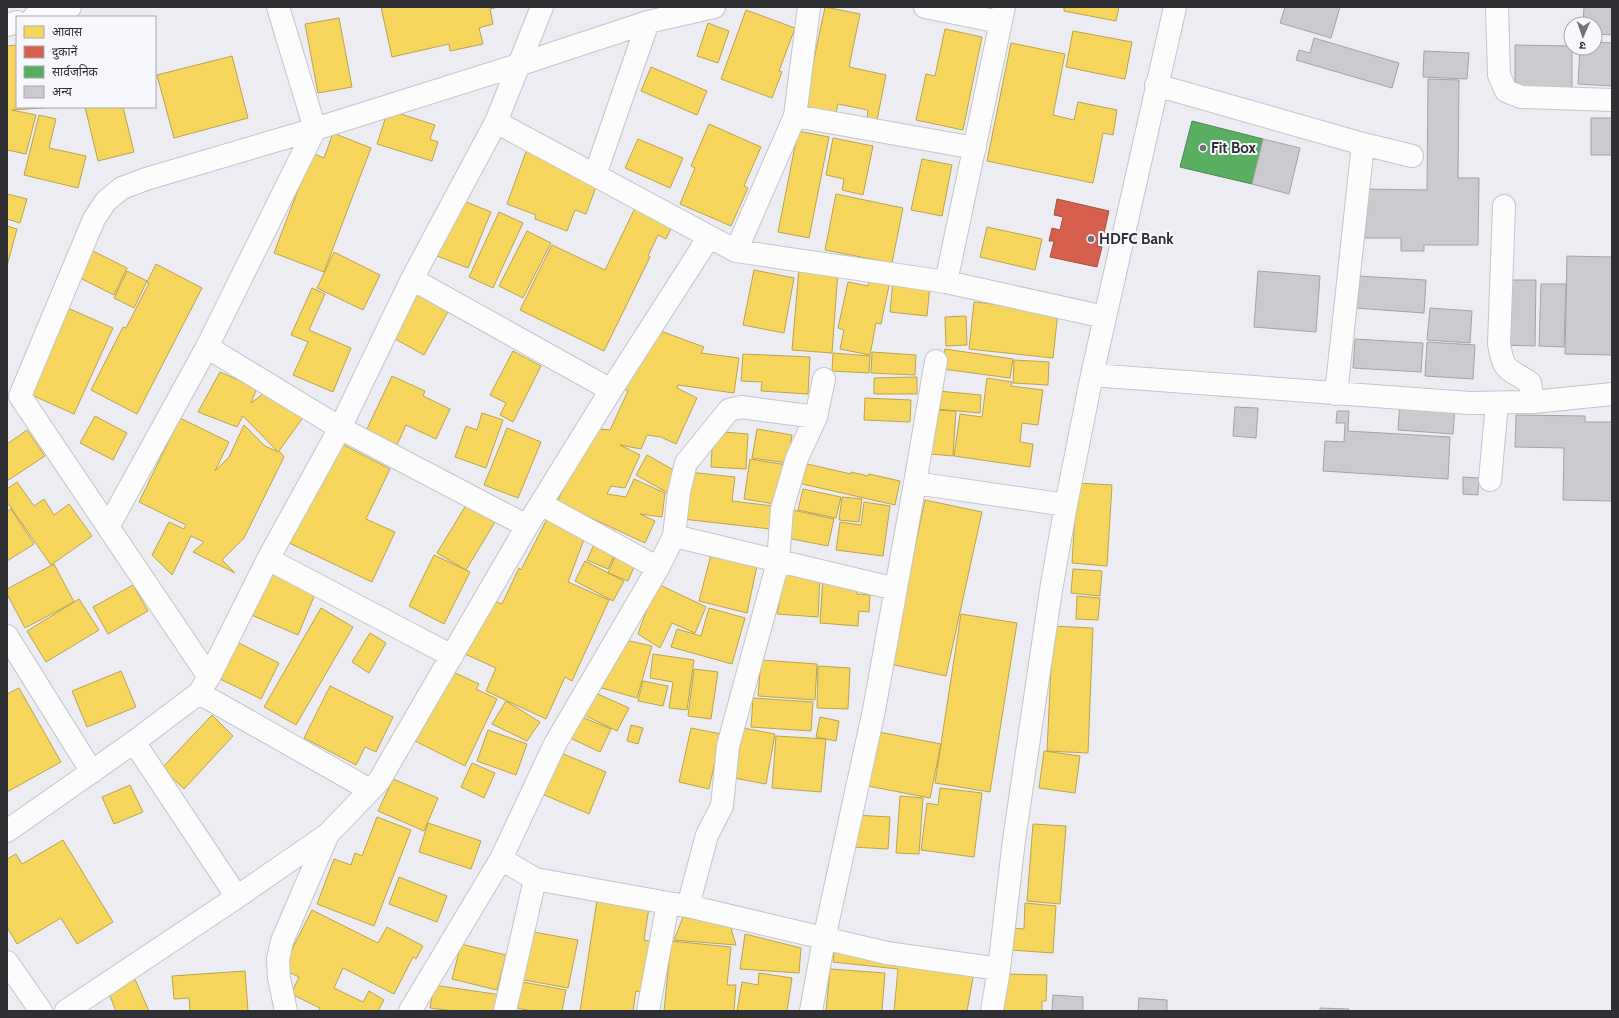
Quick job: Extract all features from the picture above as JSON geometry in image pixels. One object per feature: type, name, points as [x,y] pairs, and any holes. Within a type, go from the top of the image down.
[{"type":"street","points":[[38,16],[70,7]]},
{"type":"street","points":[[108,527],[207,347],[315,130],[278,7]]},
{"type":"street","points":[[7,831],[134,742],[204,685],[268,559],[340,428],[412,279],[496,122],[542,7]]},
{"type":"street","points":[[370,790],[204,685],[108,527],[20,396],[94,219],[106,201],[122,188],[315,130],[648,22],[714,7]]},
{"type":"street","points":[[736,251],[796,116],[809,7]]},
{"type":"street","points":[[925,7],[1002,14],[946,282]]},
{"type":"street","points":[[992,1011],[999,969],[1016,824],[1051,590],[1066,505],[1092,375],[1175,7]]},
{"type":"street","points":[[1497,7],[1499,75],[1506,91],[1521,97],[1612,100]]},
{"type":"street","points":[[595,175],[648,22]]},
{"type":"street","points":[[1156,86],[1363,144],[1412,156]]},
{"type":"street","points":[[796,116],[975,148]]},
{"type":"street","points":[[496,122],[736,251],[946,282],[1105,317]]},
{"type":"street","points":[[1336,394],[1363,144]]},
{"type":"street","points":[[1504,206],[1499,344],[1501,361],[1507,369],[1521,376],[1530,383],[1533,402]]},
{"type":"street","points":[[66,1011],[237,897],[328,834],[379,781],[527,526],[542,504],[611,390],[709,237]]},
{"type":"street","points":[[412,279],[611,390]]},
{"type":"street","points":[[207,347],[340,428],[527,526]]},
{"type":"street","points":[[811,1011],[824,939],[874,710],[936,361]]},
{"type":"street","points":[[1092,375],[1469,403],[1533,402],[1612,394]]},
{"type":"street","points":[[648,1011],[678,905],[707,835],[722,806],[728,746],[778,562],[782,509],[797,458],[816,417],[824,379]]},
{"type":"street","points":[[1490,480],[1497,403]]},
{"type":"street","points":[[410,1011],[501,859],[555,744],[658,568],[674,536],[679,492],[686,463],[729,410],[741,406],[816,417]]},
{"type":"street","points":[[915,483],[1066,505]]},
{"type":"street","points":[[542,504],[658,568]]},
{"type":"street","points":[[674,536],[896,589]]},
{"type":"street","points":[[268,559],[452,656]]},
{"type":"street","points":[[7,636],[92,772]]},
{"type":"street","points":[[134,742],[237,897]]},
{"type":"street","points":[[286,1011],[278,978],[278,959],[282,941],[328,834]]},
{"type":"street","points":[[501,859],[535,879],[678,905],[887,953],[999,969]]},
{"type":"street","points":[[505,1011],[535,879]]},
{"type":"street","points":[[7,962],[41,1011]]},
{"type":"building: आवास","points":[[381,7],[498,7],[490,9],[493,24],[479,28],[483,44],[450,51],[449,44],[392,57]]},
{"type":"building: आवास","points":[[825,7],[860,14],[849,67],[886,75],[877,120],[867,118],[868,110],[838,104],[836,113],[804,107]]},
{"type":"building: आवास","points":[[1064,7],[1119,7],[1116,21],[1064,11]]},
{"type":"building: आवास","points":[[746,10],[795,28],[779,71],[782,72],[772,98],[721,79]]},
{"type":"building: आवास","points":[[339,18],[352,87],[318,93],[305,24]]},
{"type":"building: आवास","points":[[708,23],[729,31],[718,63],[697,56]]},
{"type":"building: आवास","points":[[945,29],[982,37],[963,130],[916,120],[926,74],[935,76]]},
{"type":"building: आवास","points":[[1073,31],[1132,42],[1125,79],[1066,67]]},
{"type":"building: आवास","points":[[1011,43],[1065,54],[1053,115],[1074,120],[1078,102],[1117,110],[1113,135],[1103,133],[1093,183],[987,161]]},
{"type":"building: आवास","points":[[16,45],[16,108],[40,108],[12,110],[36,115],[26,154],[7,150],[7,46]]},
{"type":"building: आवास","points":[[232,56],[248,118],[174,138],[157,75]]},
{"type":"building: आवास","points":[[651,67],[707,91],[697,115],[641,91]]},
{"type":"building: आवास","points":[[85,108],[123,108],[134,152],[98,161]]},
{"type":"building: आवास","points":[[388,110],[435,125],[430,139],[438,142],[432,161],[377,144]]},
{"type":"building: आवास","points":[[39,115],[56,119],[49,148],[86,156],[78,188],[24,175]]},
{"type":"building: आवास","points":[[709,124],[761,147],[744,186],[748,188],[731,226],[680,204],[695,168],[691,166]]},
{"type":"building: आवास","points":[[798,131],[829,137],[809,238],[778,232]]},
{"type":"building: आवास","points":[[333,133],[371,148],[324,272],[274,253],[312,153],[324,158]]},
{"type":"building: आवास","points":[[833,138],[873,146],[863,195],[842,190],[844,179],[826,175]]},
{"type":"building: आवास","points":[[638,139],[683,158],[670,188],[625,168]]},
{"type":"building: आवास","points":[[527,149],[568,163],[564,172],[586,180],[599,179],[586,214],[575,210],[567,231],[535,219],[536,215],[507,204]]},
{"type":"building: आवास","points":[[922,159],[952,165],[942,216],[911,210]]},
{"type":"building: आवास","points":[[7,194],[27,199],[20,223],[7,219]]},
{"type":"building: आवास","points":[[836,194],[903,208],[892,263],[825,250]]},
{"type":"building: आवास","points":[[459,199],[491,212],[468,268],[437,256]]},
{"type":"building: आवास","points":[[637,204],[674,222],[666,239],[658,235],[648,256],[650,257],[604,351],[520,310],[552,245],[605,270]]},
{"type":"building: आवास","points":[[499,212],[523,223],[493,288],[469,277]]},
{"type":"building: आवास","points":[[7,226],[17,229],[7,266]]},
{"type":"building: आवास","points":[[987,227],[1042,239],[1035,270],[980,257]]},
{"type":"building: आवास","points":[[527,231],[551,243],[523,298],[499,286]]},
{"type":"building: आवास","points":[[89,249],[127,268],[114,295],[76,276]]},
{"type":"building: आवास","points":[[334,252],[380,275],[363,310],[317,288]]},
{"type":"building: आवास","points":[[156,264],[202,288],[137,414],[91,390],[123,327],[126,328],[149,283],[147,282]]},
{"type":"building: आवास","points":[[799,268],[838,271],[832,353],[792,350]]},
{"type":"building: आवास","points":[[754,270],[794,278],[784,333],[743,325]]},
{"type":"building: आवास","points":[[127,271],[147,281],[134,308],[114,298]]},
{"type":"building: आवास","points":[[870,277],[890,281],[881,324],[876,323],[870,355],[840,349],[844,330],[838,328],[848,282],[868,286]]},
{"type":"building: आवास","points":[[893,281],[930,285],[927,316],[890,312]]},
{"type":"building: आवास","points":[[312,288],[325,294],[309,330],[351,348],[333,392],[293,375],[308,342],[291,335]]},
{"type":"building: आवास","points":[[413,288],[450,308],[424,355],[388,335]]},
{"type":"building: आवास","points":[[974,302],[1058,311],[1053,358],[969,349]]},
{"type":"building: आवास","points":[[63,306],[113,328],[74,414],[25,392]]},
{"type":"building: आवास","points":[[966,316],[967,345],[946,346],[945,317]]},
{"type":"building: आवास","points":[[655,329],[704,347],[701,353],[739,358],[734,393],[678,385],[677,388],[697,398],[676,444],[661,437],[647,435],[641,449],[620,445],[640,455],[625,488],[611,486],[607,494],[626,497],[634,479],[665,493],[662,517],[640,514],[655,521],[645,543],[557,502],[592,428],[610,430],[628,391],[622,388]]},
{"type":"building: आवास","points":[[945,349],[1013,359],[1010,378],[943,369]]},
{"type":"building: आवास","points":[[513,351],[541,366],[513,422],[500,415],[506,403],[490,395]]},
{"type":"building: आवास","points":[[872,352],[916,355],[915,375],[871,373]]},
{"type":"building: आवास","points":[[833,353],[870,356],[869,373],[832,371]]},
{"type":"building: आवास","points":[[743,354],[810,357],[808,394],[761,391],[762,382],[741,381]]},
{"type":"building: आवास","points":[[1014,360],[1049,362],[1048,385],[1013,383]]},
{"type":"building: आवास","points":[[220,372],[257,388],[251,403],[263,394],[304,416],[279,451],[284,457],[244,538],[222,560],[235,573],[193,552],[204,542],[191,536],[172,575],[152,555],[169,522],[184,529],[186,525],[139,502],[180,418],[229,442],[215,471],[229,457],[244,425],[265,446],[278,452],[243,416],[237,427],[198,412]]},
{"type":"building: आवास","points":[[392,376],[425,391],[423,396],[450,409],[436,439],[406,425],[397,445],[366,431]]},
{"type":"building: आवास","points":[[917,377],[917,394],[874,394],[874,378]]},
{"type":"building: आवास","points":[[987,378],[1012,382],[1011,386],[1043,390],[1038,425],[1022,423],[1020,442],[1033,444],[1030,467],[954,456],[960,414],[982,417]]},
{"type":"building: आवास","points":[[938,391],[981,395],[980,413],[936,409]]},
{"type":"building: आवास","points":[[865,398],[911,400],[910,422],[864,420]]},
{"type":"building: आवास","points":[[933,410],[956,411],[953,456],[930,454]]},
{"type":"building: आवास","points":[[482,413],[503,420],[486,468],[455,457],[466,426],[477,430]]},
{"type":"building: आवास","points":[[95,416],[127,433],[113,460],[80,443]]},
{"type":"building: आवास","points":[[507,428],[541,442],[518,498],[484,485]]},
{"type":"building: आवास","points":[[757,429],[792,435],[788,463],[752,458]]},
{"type":"building: आवास","points":[[27,430],[45,456],[7,481],[7,444]]},
{"type":"building: आवास","points":[[713,431],[748,434],[746,469],[711,467]]},
{"type":"building: आवास","points":[[342,444],[390,469],[366,519],[395,532],[372,582],[285,541]]},
{"type":"building: आवास","points":[[647,455],[679,473],[668,493],[636,475]]},
{"type":"building: आवास","points":[[750,459],[787,465],[781,505],[744,499]]},
{"type":"building: आवास","points":[[803,463],[851,474],[851,472],[868,476],[869,474],[900,481],[895,505],[798,483]]},
{"type":"building: आवास","points":[[688,472],[735,477],[732,501],[773,506],[770,529],[683,519]]},
{"type":"building: आवास","points":[[17,482],[34,506],[44,499],[54,515],[69,504],[92,536],[51,565],[7,502],[7,489]]},
{"type":"building: आवास","points":[[1077,483],[1112,485],[1107,566],[1072,563]]},
{"type":"building: आवास","points":[[803,489],[841,497],[836,518],[798,510]]},
{"type":"building: आवास","points":[[842,497],[862,499],[859,522],[839,520]]},
{"type":"building: आवास","points":[[925,500],[982,512],[946,676],[890,664]]},
{"type":"building: आवास","points":[[864,502],[890,506],[883,556],[836,550],[840,522],[861,525]]},
{"type":"building: आवास","points":[[466,505],[495,522],[466,570],[437,553]]},
{"type":"building: आवास","points":[[11,509],[34,544],[7,561],[7,512]]},
{"type":"building: आवास","points":[[788,509],[834,519],[828,546],[782,537]]},
{"type":"building: आवास","points":[[549,515],[586,534],[568,582],[609,600],[572,681],[565,677],[546,719],[486,691],[496,668],[465,654],[490,599],[502,604],[519,568],[521,570]]},
{"type":"building: आवास","points":[[597,538],[618,548],[608,569],[587,560]]},
{"type":"building: आवास","points":[[712,551],[758,561],[747,613],[699,601]]},
{"type":"building: आवास","points":[[616,554],[636,562],[628,581],[608,573]]},
{"type":"building: आवास","points":[[434,555],[470,572],[444,624],[409,606]]},
{"type":"building: आवास","points":[[585,561],[624,581],[613,601],[575,581]]},
{"type":"building: आवास","points":[[54,564],[74,602],[25,628],[7,594],[7,589]]},
{"type":"building: आवास","points":[[269,566],[318,587],[298,635],[249,614]]},
{"type":"building: आवास","points":[[786,566],[820,575],[818,617],[777,614]]},
{"type":"building: आवास","points":[[1073,569],[1102,571],[1100,596],[1071,593]]},
{"type":"building: आवास","points":[[823,577],[857,584],[857,594],[870,595],[869,612],[859,611],[858,626],[820,623]]},
{"type":"building: आवास","points":[[656,583],[706,607],[695,633],[672,623],[660,648],[638,634]]},
{"type":"building: आवास","points":[[133,585],[148,611],[108,634],[93,607]]},
{"type":"building: आवास","points":[[1077,596],[1100,598],[1098,620],[1076,619]]},
{"type":"building: आवास","points":[[79,599],[99,630],[46,662],[27,631]]},
{"type":"building: आवास","points":[[321,608],[353,627],[296,725],[264,707]]},
{"type":"building: आवास","points":[[709,608],[745,618],[732,664],[671,647],[677,629],[701,636]]},
{"type":"building: आवास","points":[[961,614],[1017,623],[990,792],[935,783]]},
{"type":"building: आवास","points":[[1053,626],[1093,628],[1088,753],[1047,751]]},
{"type":"building: आवास","points":[[370,633],[386,643],[369,673],[352,662]]},
{"type":"building: आवास","points":[[621,639],[652,646],[637,698],[595,686]]},
{"type":"building: आवास","points":[[235,641],[279,663],[261,699],[216,677]]},
{"type":"building: आवास","points":[[653,654],[694,660],[687,710],[669,708],[673,682],[650,678]]},
{"type":"building: आवास","points":[[761,660],[817,664],[815,700],[758,696]]},
{"type":"building: आवास","points":[[818,666],[850,668],[848,709],[817,708]]},
{"type":"building: आवास","points":[[694,669],[718,672],[711,719],[688,716]]},
{"type":"building: आवास","points":[[449,670],[479,684],[476,689],[497,699],[465,766],[415,741]]},
{"type":"building: आवास","points":[[121,671],[136,707],[87,727],[72,691]]},
{"type":"building: आवास","points":[[643,681],[668,686],[663,706],[638,701]]},
{"type":"building: आवास","points":[[330,686],[393,717],[376,752],[365,747],[356,765],[304,738]]},
{"type":"building: आवास","points":[[19,688],[61,762],[7,792],[7,694]]},
{"type":"building: आवास","points":[[589,690],[629,708],[617,731],[578,712]]},
{"type":"building: आवास","points":[[753,698],[813,702],[811,731],[751,727]]},
{"type":"building: आवास","points":[[506,701],[540,722],[527,741],[492,724]]},
{"type":"building: आवास","points":[[212,715],[233,736],[184,789],[162,768]]},
{"type":"building: आवास","points":[[577,715],[611,729],[600,752],[568,737]]},
{"type":"building: आवास","points":[[820,717],[839,721],[836,741],[816,737]]},
{"type":"building: आवास","points":[[631,725],[643,728],[638,744],[627,741]]},
{"type":"building: आवास","points":[[691,728],[721,734],[709,789],[679,782]]},
{"type":"building: आवास","points":[[743,728],[775,734],[766,784],[734,778]]},
{"type":"building: आवास","points":[[488,730],[527,744],[516,775],[477,761]]},
{"type":"building: आवास","points":[[879,732],[941,744],[930,798],[868,786]]},
{"type":"building: आवास","points":[[776,736],[826,739],[821,792],[772,788]]},
{"type":"building: आवास","points":[[1044,751],[1080,756],[1075,793],[1039,788]]},
{"type":"building: आवास","points":[[559,752],[606,772],[589,814],[542,794]]},
{"type":"building: आवास","points":[[472,763],[495,773],[484,798],[461,787]]},
{"type":"building: आवास","points":[[393,779],[438,798],[424,831],[378,811]]},
{"type":"building: आवास","points":[[130,785],[143,812],[114,824],[102,797]]},
{"type":"building: आवास","points":[[940,788],[982,793],[974,857],[921,850],[927,803],[938,805]]},
{"type":"building: आवास","points":[[900,796],[923,798],[919,854],[896,853]]},
{"type":"building: आवास","points":[[854,815],[890,817],[888,849],[852,847]]},
{"type":"building: आवास","points":[[377,817],[411,830],[374,926],[317,904],[334,859],[351,865],[355,853],[362,856]]},
{"type":"building: आवास","points":[[428,823],[481,841],[471,869],[419,852]]},
{"type":"building: आवास","points":[[1033,824],[1066,826],[1060,904],[1027,901]]},
{"type":"building: आवास","points":[[63,840],[113,922],[77,944],[61,918],[17,944],[7,927],[7,859],[16,854],[22,864]]},
{"type":"building: आवास","points":[[399,877],[447,896],[437,922],[389,904]]},
{"type":"building: आवास","points":[[597,900],[649,907],[644,940],[652,942],[644,993],[636,991],[633,1011],[580,1011]]},
{"type":"building: आवास","points":[[1025,903],[1056,906],[1053,953],[1010,950],[1011,928],[1024,929]]},
{"type":"building: आवास","points":[[312,910],[378,943],[387,927],[423,946],[416,959],[413,957],[394,994],[343,968],[334,988],[363,1002],[369,991],[384,1000],[378,1011],[318,1011],[320,1008],[291,994],[299,977],[282,969]]},
{"type":"building: आवास","points":[[683,917],[730,925],[736,945],[674,940]]},
{"type":"building: आवास","points":[[528,931],[578,940],[568,988],[519,979]]},
{"type":"building: आवास","points":[[745,934],[801,948],[799,973],[740,969]]},
{"type":"building: आवास","points":[[671,941],[731,947],[727,985],[736,985],[734,1011],[664,1011]]},
{"type":"building: आवास","points":[[461,944],[506,955],[497,990],[452,979]]},
{"type":"building: आवास","points":[[835,945],[974,972],[967,1011],[894,1011],[898,969],[833,962]]},
{"type":"building: आवास","points":[[830,969],[885,973],[882,1011],[826,1011]]},
{"type":"building: आवास","points":[[245,971],[248,1011],[190,1011],[189,998],[174,999],[172,976]]},
{"type":"building: आवास","points":[[759,973],[792,978],[787,1011],[737,1011],[742,982],[758,985]]},
{"type":"building: आवास","points":[[1005,974],[1047,975],[1046,1001],[1042,1001],[1042,1011],[1004,1011]]},
{"type":"building: आवास","points":[[134,977],[149,1011],[116,1011],[107,989]]},
{"type":"building: आवास","points":[[517,981],[566,990],[562,1011],[532,1011],[512,1007]]},
{"type":"building: आवास","points":[[434,985],[501,995],[498,1011],[454,1011],[430,1008]]},
{"type":"building: दुकानें","points":[[1057,199],[1109,211],[1104,233],[1100,232],[1097,246],[1102,247],[1097,267],[1050,257],[1054,241],[1049,241],[1052,228],[1060,230],[1063,217],[1054,215]]},
{"type":"building: सार्वजनिक","points":[[1192,121],[1263,139],[1252,184],[1180,167]]},
{"type":"building: अन्य","points":[[1285,7],[1340,7],[1331,38],[1280,23]]},
{"type":"building: अन्य","points":[[1584,7],[1612,7],[1612,35],[1603,34],[1603,16],[1583,16]]},
{"type":"building: अन्य","points":[[1314,38],[1399,63],[1392,88],[1296,60],[1299,50],[1310,53]]},
{"type":"building: अन्य","points":[[1603,42],[1612,43],[1612,86],[1578,84],[1580,56],[1603,56]]},
{"type":"building: अन्य","points":[[1515,45],[1563,46],[1563,56],[1572,56],[1572,90],[1515,90]]},
{"type":"building: अन्य","points":[[1424,51],[1469,53],[1467,79],[1423,77]]},
{"type":"building: अन्य","points":[[1428,79],[1459,80],[1458,178],[1479,178],[1478,245],[1424,245],[1424,251],[1401,251],[1401,238],[1362,238],[1362,189],[1427,190]]},
{"type":"building: अन्य","points":[[1591,118],[1612,118],[1612,155],[1591,155]]},
{"type":"building: अन्य","points":[[1263,139],[1300,148],[1289,194],[1252,184]]},
{"type":"building: अन्य","points":[[1567,256],[1612,257],[1612,355],[1565,354]]},
{"type":"building: अन्य","points":[[1258,271],[1320,276],[1316,332],[1254,327]]},
{"type":"building: अन्य","points":[[1358,276],[1426,280],[1424,313],[1355,308]]},
{"type":"building: अन्य","points":[[1503,280],[1536,280],[1535,346],[1503,345]]},
{"type":"building: अन्य","points":[[1541,284],[1566,284],[1564,347],[1539,346]]},
{"type":"building: अन्य","points":[[1430,308],[1472,311],[1470,343],[1427,340]]},
{"type":"building: अन्य","points":[[1355,339],[1423,343],[1421,372],[1353,368]]},
{"type":"building: अन्य","points":[[1427,342],[1475,345],[1473,379],[1425,376]]},
{"type":"building: अन्य","points":[[1400,402],[1455,406],[1453,434],[1398,430]]},
{"type":"building: अन्य","points":[[1235,407],[1258,408],[1256,438],[1233,436]]},
{"type":"building: अन्य","points":[[1337,411],[1349,411],[1348,431],[1450,437],[1448,479],[1323,471],[1325,441],[1344,442],[1345,423],[1336,423]]},
{"type":"building: अन्य","points":[[1516,415],[1585,416],[1585,422],[1612,422],[1612,501],[1563,500],[1564,448],[1515,447]]},
{"type":"building: अन्य","points":[[1463,477],[1479,478],[1478,495],[1463,494]]},
{"type":"building: अन्य","points":[[1053,995],[1083,997],[1083,1011],[1052,1011]]},
{"type":"building: अन्य","points":[[1139,998],[1167,1000],[1167,1011],[1138,1011]]},
{"type":"building: अन्य","points":[[1320,1008],[1349,1009],[1348,1011],[1320,1011]]},
{"type":"place","name":"Fit Box","points":[[1203,148]]},
{"type":"place","name":"HDFC Bank","points":[[1091,239]]}]
